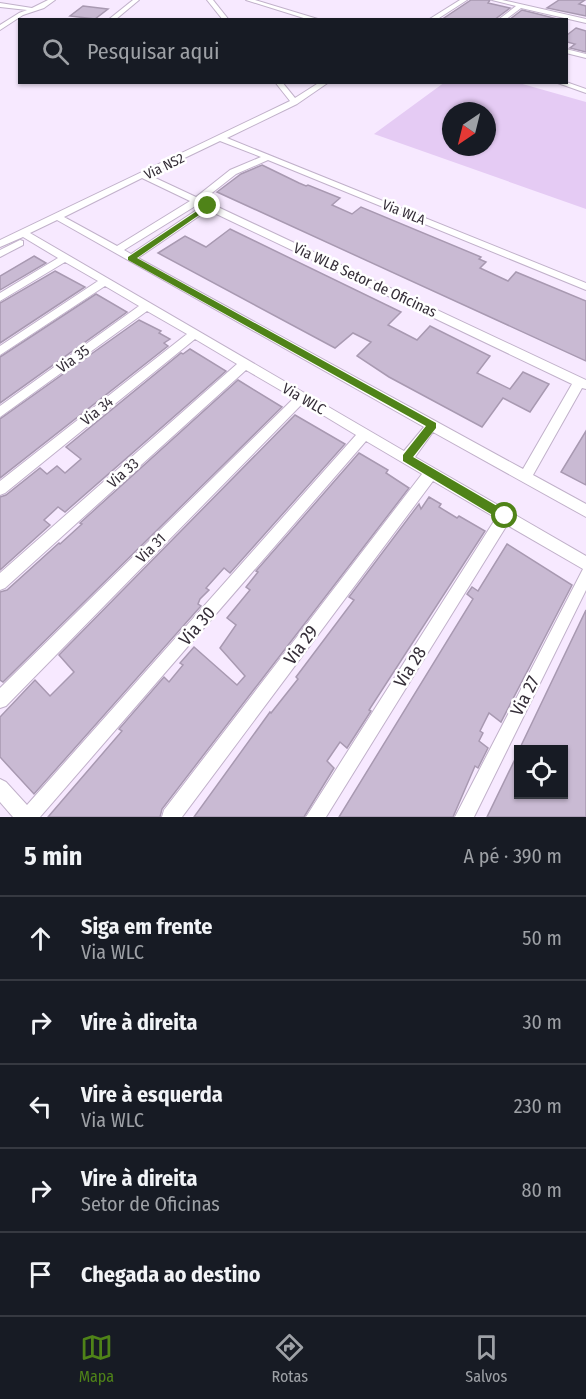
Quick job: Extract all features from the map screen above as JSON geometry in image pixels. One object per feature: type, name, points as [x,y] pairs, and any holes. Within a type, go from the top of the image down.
[{"type":"street","points":[[0,28],[21,14],[35,10],[52,0]]},
{"type":"street","points":[[114,18],[136,0]]},
{"type":"street","points":[[210,0],[224,18]]},
{"type":"street","points":[[249,0],[311,18]]},
{"type":"street","points":[[437,18],[464,0]]},
{"type":"street","points":[[495,0],[564,18]]},
{"type":"street","points":[[0,5],[35,10]]},
{"type":"street","points":[[504,18],[520,6]]},
{"type":"street","points":[[568,19],[586,21]]},
{"type":"street","points":[[568,51],[586,56]]},
{"type":"street","points":[[280,84],[294,102]]},
{"type":"street","name":"Via NS2","points":[[0,244],[26,235],[294,102],[324,84]]},
{"type":"street","points":[[564,84],[586,91]]},
{"type":"street","name":"Via WLA","points":[[222,138],[586,287]]},
{"type":"street","points":[[117,250],[197,201],[233,172],[268,157]]},
{"type":"street","name":"Via WLB Setor de Oficinas","points":[[144,176],[582,383]]},
{"type":"street","points":[[131,258],[208,206]]},
{"type":"street","points":[[58,218],[586,511]]},
{"type":"street","points":[[0,254],[26,235]]},
{"type":"street","name":"Via WLC","points":[[26,235],[586,564]]},
{"type":"street","points":[[0,298],[65,258]]},
{"type":"street","points":[[0,351],[105,281]]},
{"type":"street","name":"Via 35","points":[[0,412],[146,306]]},
{"type":"street","name":"Via 34","points":[[0,489],[194,334]]},
{"type":"street","name":"Via 33","points":[[0,583],[245,364]]},
{"type":"street","points":[[525,477],[582,383]]},
{"type":"street","name":"Via 31","points":[[0,700],[302,397]]},
{"type":"street","points":[[406,458],[432,425]]},
{"type":"street","name":"Via 30","points":[[26,817],[365,434]]},
{"type":"street","name":"Via 29","points":[[171,817],[431,473]]},
{"type":"street","name":"Via 28","points":[[315,817],[505,516]]},
{"type":"street","name":"Via 27","points":[[464,817],[586,575]]},
{"type":"street","points":[[1,791],[26,817]]},
{"type":"shaded area","points":[[442,84],[523,84],[586,102],[586,209],[374,134]]},
{"type":"building","points":[[471,0],[490,0],[488,3],[510,8],[497,18],[444,18]]},
{"type":"building","points":[[559,0],[585,0],[579,4],[586,6],[586,16],[547,8]]},
{"type":"building","points":[[83,6],[108,9],[96,18],[70,16]]},
{"type":"building","points":[[522,10],[553,18],[512,18]]},
{"type":"building","points":[[576,28],[586,31],[586,52],[570,48],[575,44],[568,42],[568,34]]},
{"type":"building","points":[[262,165],[306,186],[340,198],[332,205],[352,214],[361,207],[481,257],[479,259],[486,262],[480,268],[508,281],[516,272],[586,301],[586,361],[217,192],[241,174]]},
{"type":"building","points":[[230,229],[401,312],[388,325],[417,340],[430,326],[490,356],[477,373],[510,389],[523,372],[549,384],[530,412],[503,398],[482,427],[389,377],[357,356],[371,342],[353,333],[335,348],[158,253],[185,236],[206,247]]},
{"type":"building","points":[[34,256],[46,263],[0,290],[0,276]]},
{"type":"building","points":[[55,271],[85,287],[0,343],[0,303]]},
{"type":"building","points":[[96,294],[127,312],[0,403],[0,357]]},
{"type":"building","points":[[139,320],[161,331],[159,333],[170,339],[164,343],[168,346],[0,478],[0,419]]},
{"type":"building","points":[[190,349],[226,371],[65,512],[58,507],[44,520],[50,525],[0,570],[0,497],[6,495],[40,468],[47,474],[57,466],[65,473],[81,459],[66,447],[181,353]]},
{"type":"building","points":[[238,380],[282,407],[3,682],[0,680],[0,592],[7,590],[60,544],[82,524],[80,523]]},
{"type":"building","points":[[295,415],[345,444],[230,573],[224,568],[206,588],[209,590],[198,604],[201,606],[34,794],[0,757],[0,717],[35,680],[50,696],[74,672],[59,655]]},
{"type":"building","points":[[586,431],[586,485],[561,472]]},
{"type":"building","points":[[359,453],[388,470],[386,473],[409,488],[162,809],[160,817],[48,817],[122,731],[119,729],[164,677],[169,682],[183,665],[180,663],[194,647],[237,685],[245,676],[220,648],[236,625],[227,618],[250,590],[246,587],[258,572],[256,571]]},
{"type":"building","points":[[429,497],[441,504],[439,507],[457,518],[459,516],[485,531],[369,710],[371,711],[347,748],[340,742],[327,761],[334,768],[304,817],[194,817],[270,712],[298,679],[296,677],[354,600],[349,597],[419,504],[421,509]]},
{"type":"building","points":[[507,544],[572,585],[501,722],[489,713],[480,731],[483,733],[479,741],[488,748],[478,768],[475,766],[453,817],[339,817],[473,599],[467,594],[472,587],[478,591]]},
{"type":"building","points":[[586,610],[586,817],[487,817],[514,761],[514,799],[568,799],[568,745],[521,745]]},
{"type":"route","points":[[208,206],[131,258],[432,425],[406,458],[505,516]]}]
